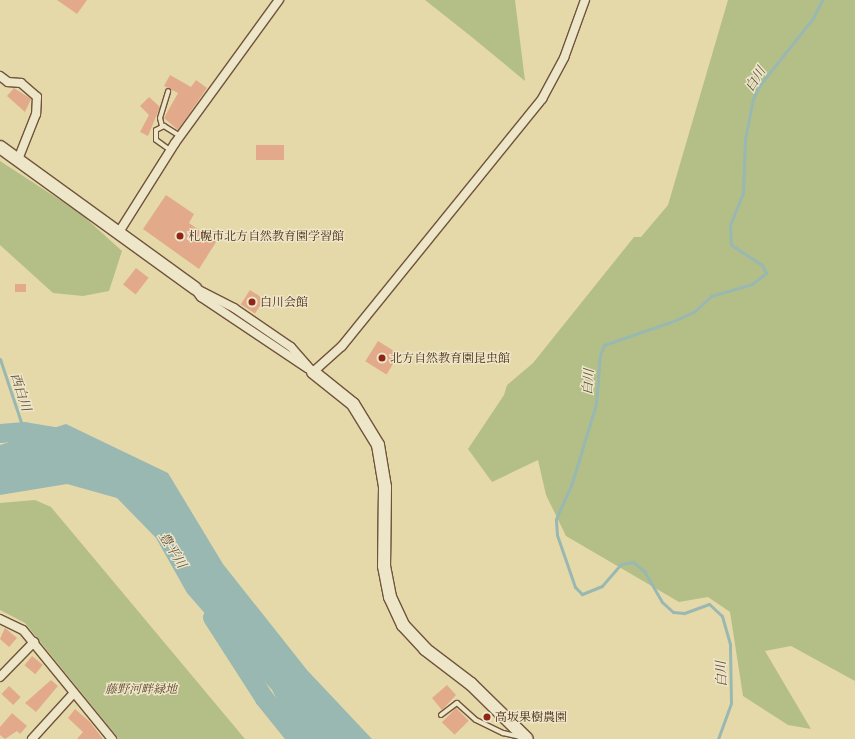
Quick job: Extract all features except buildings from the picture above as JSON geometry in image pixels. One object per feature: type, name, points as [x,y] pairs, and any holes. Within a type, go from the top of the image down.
[{"type":"street","points":[[119,232],[170,150],[279,0]]},
{"type":"street","points":[[313,372],[342,346],[542,99],[564,58],[586,0]]},
{"type":"street","points":[[0,76],[8,82],[21,82],[37,97],[36,114],[18,157]]},
{"type":"street","points":[[0,147],[18,157],[194,288],[234,308],[291,347],[313,372]]},
{"type":"street","points":[[194,288],[201,298],[274,349],[313,372],[353,404],[378,445],[385,487],[384,566],[390,597],[403,625],[425,649],[471,684],[527,739]]},
{"type":"street","points":[[0,619],[23,630],[34,642],[73,694],[112,739]]},
{"type":"street","points":[[0,678],[34,642]]},
{"type":"street","points":[[32,739],[73,694]]},
{"type":"lane","points":[[168,91],[160,118],[162,126],[180,136]]},
{"type":"lane","points":[[162,126],[155,134],[156,140],[170,150]]},
{"type":"lane","points":[[441,715],[457,703],[482,723],[503,733],[527,739]]},
{"type":"green space","points":[[425,0],[515,0],[525,81],[473,38]]},
{"type":"green space","points":[[728,0],[855,0],[855,681],[791,646],[765,651],[811,729],[788,725],[743,696],[730,612],[708,597],[679,602],[566,536],[546,495],[538,460],[492,482],[468,449],[504,395],[507,385],[533,363],[634,237],[641,237],[668,205]]},
{"type":"green space","points":[[0,161],[80,213],[122,251],[109,291],[83,296],[53,293],[0,245]]},
{"type":"green space","name":"藤野河畔緑地","points":[[35,500],[51,507],[245,739],[119,739],[25,623],[0,610],[0,503]]},
{"type":"water","points":[[66,424],[168,473],[223,564],[307,670],[372,739],[298,739],[272,690],[187,593],[156,538],[117,498],[67,484],[0,495],[0,445]]},
{"type":"waterway","name":"白川","points":[[718,739],[731,703],[730,644],[722,616],[709,604],[684,613],[673,612],[662,602],[644,571],[633,562],[621,564],[602,586],[582,594],[575,587],[557,535],[556,519],[571,486],[596,404],[600,355],[604,345],[676,320],[695,311],[711,296],[752,284],[766,273],[762,265],[731,245],[730,225],[743,192],[745,139],[753,99],[759,86],[813,18],[822,0]]},
{"type":"waterway","name":"西白川","points":[[0,359],[24,431]]},
{"type":"waterway","name":"豊平川","points":[[0,433],[24,431],[66,438]]},
{"type":"waterway","name":"豊平川","points":[[212,617],[264,698],[297,739]]},
{"type":"place","name":"札幌市北方自然教育園学習館","points":[[180,236]]},
{"type":"place","name":"白川会館","points":[[252,302]]},
{"type":"place","name":"北方自然教育園昆虫館","points":[[382,358]]},
{"type":"place","name":"高坂果樹農園","points":[[487,717]]}]
